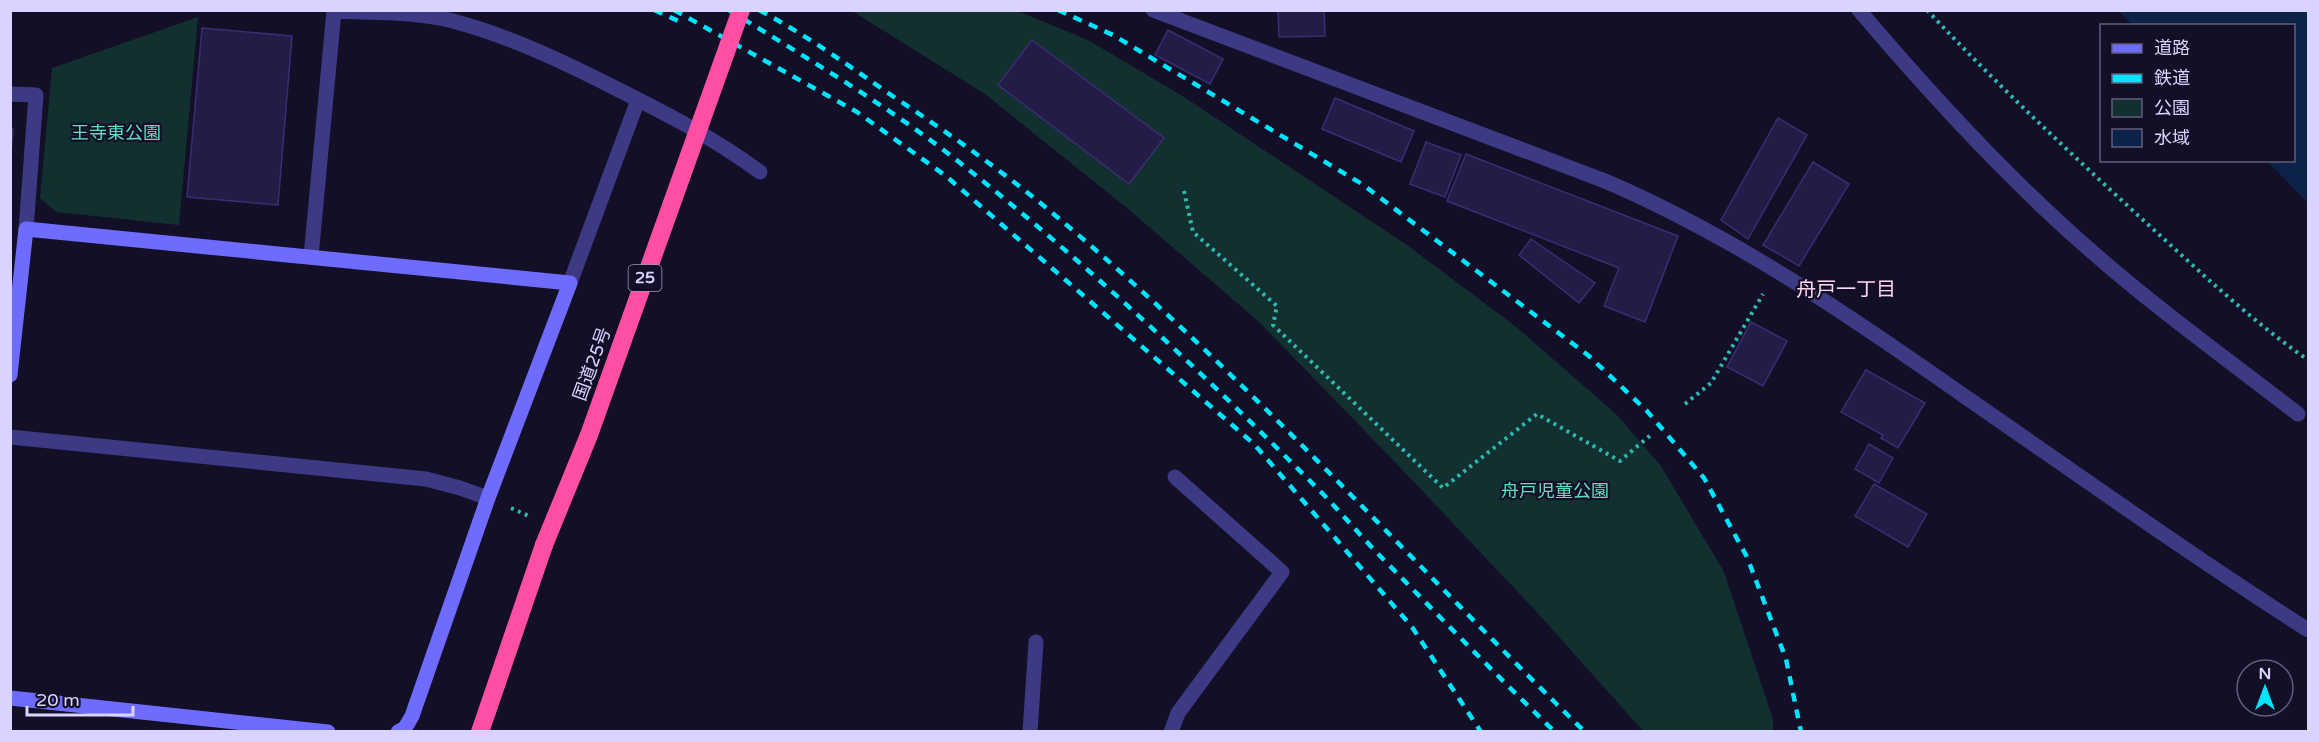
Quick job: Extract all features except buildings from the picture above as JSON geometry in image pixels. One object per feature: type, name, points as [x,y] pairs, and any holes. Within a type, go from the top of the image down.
[{"type":"highway","name":"国道25号","points":[[480,732],[544,545],[589,435],[741,10]]},
{"type":"street","points":[[1153,10],[1614,185],[1679,216],[1851,317],[2174,542],[2308,630]]},
{"type":"street","points":[[1859,10],[1963,128],[2089,249],[2151,302],[2298,414]]},
{"type":"street","points":[[311,257],[334,11],[424,16],[452,21],[531,48],[718,142],[760,172]]},
{"type":"street","points":[[10,94],[36,95],[26,229],[10,375]]},
{"type":"street","points":[[398,732],[405,728],[412,716],[488,498],[638,100]]},
{"type":"street","points":[[26,229],[570,283]]},
{"type":"street","points":[[10,437],[426,480],[488,498]]},
{"type":"street","points":[[1171,732],[1178,713],[1282,572],[1175,477]]},
{"type":"street","points":[[1030,732],[1036,642]]},
{"type":"street","points":[[10,698],[328,732]]},
{"type":"path","points":[[1926,10],[1986,74],[2180,254],[2308,360]]},
{"type":"path","points":[[1184,191],[1193,232],[1277,306],[1273,325],[1443,488],[1536,414],[1620,461],[1653,433]]},
{"type":"path","points":[[1685,404],[1711,383],[1776,272]]},
{"type":"green space","name":"舟戸児童公園","points":[[852,11],[1018,11],[1088,40],[1181,95],[1407,245],[1515,326],[1616,414],[1661,466],[1724,572],[1773,719],[1773,731],[1643,731],[1534,609],[1258,321],[1127,208],[985,94]]},
{"type":"green space","name":"王寺東公園","points":[[198,17],[179,225],[56,212],[40,198],[52,68]]},
{"type":"water","points":[[2118,11],[2308,11],[2308,203],[2268,162],[2295,162],[2295,24],[2132,24]]},
{"type":"railway","points":[[654,10],[683,23]]},
{"type":"railway","points":[[674,10],[857,112],[946,176],[1254,444],[1412,627],[1481,732]]},
{"type":"railway","points":[[729,10],[908,124],[964,166],[1058,244],[1237,408],[1555,732]]},
{"type":"railway","points":[[759,10],[828,52],[974,152],[1050,211],[1121,272],[1257,400],[1585,732]]},
{"type":"railway","points":[[1058,10],[1113,35],[1362,184],[1589,356],[1647,411],[1704,478],[1747,557],[1786,659],[1801,732]]},
{"type":"district","name":"舟戸一丁目","points":[[1846,290]]}]
